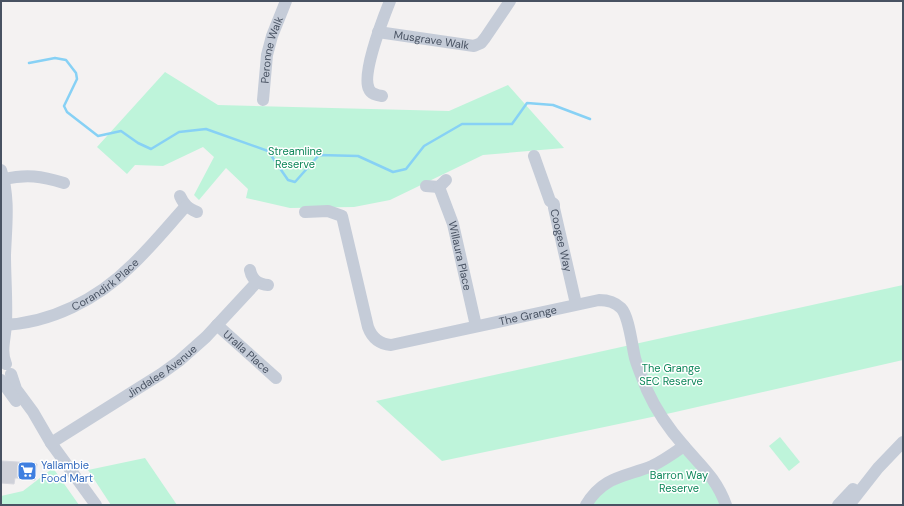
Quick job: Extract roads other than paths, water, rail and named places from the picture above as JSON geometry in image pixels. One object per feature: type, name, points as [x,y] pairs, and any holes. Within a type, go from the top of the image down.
[{"type":"street","name":"Peronne Walk","points":[[263,100],[267,55],[274,29],[286,1]]},
{"type":"street","points":[[382,96],[372,93],[367,84],[372,54],[378,32],[390,1]]},
{"type":"street","name":"Musgrave Walk","points":[[378,32],[474,46],[481,43],[510,1]]},
{"type":"street","name":"Coogee Way","points":[[534,156],[550,201],[554,204],[576,304]]},
{"type":"street","points":[[64,183],[39,176],[3,175],[7,195],[5,257],[7,294],[2,353],[4,372],[28,417],[51,443],[96,505]]},
{"type":"street","name":"Willaura Place","points":[[426,186],[442,183],[453,224],[476,326]]},
{"type":"street","name":"Corandirk Place","points":[[4,325],[20,324],[66,310],[104,289],[132,266],[188,205]]},
{"type":"street","name":"The Grange","points":[[305,212],[328,211],[342,216],[368,327],[370,333],[382,344],[391,345],[576,304],[606,300],[611,301],[621,307],[626,318],[636,359],[648,393],[668,426],[711,475],[717,484],[726,505]]},
{"type":"street","points":[[1,285],[5,257]]},
{"type":"street","name":"Jindalee Avenue","points":[[51,443],[161,374],[193,349],[262,284],[253,278],[250,270]]},
{"type":"street","name":"Uralla Place","points":[[217,325],[276,378]]},
{"type":"street","points":[[838,505],[878,468],[903,442]]},
{"type":"street","points":[[586,505],[593,495],[612,480],[654,465],[684,446]]},
{"type":"street","points":[[849,505],[878,468]]},
{"type":"waterway","points":[[29,63],[55,58],[66,60],[76,73],[77,79],[64,106],[67,112],[98,136],[121,131],[138,143],[151,149],[179,132],[206,129],[268,151],[288,180],[295,182],[319,155],[358,156],[393,172],[406,169],[424,146],[462,124],[512,124],[527,103],[553,105],[590,119]]},
{"type":"place","name":"Yallambie Food Mart","points":[[27,471]]},
{"type":"park label","name":"Streamline Reserve","points":[[295,157]]},
{"type":"park label","name":"The Grange SEC Reserve","points":[[671,374]]},
{"type":"park label","name":"Barron Way Reserve","points":[[679,481]]}]
